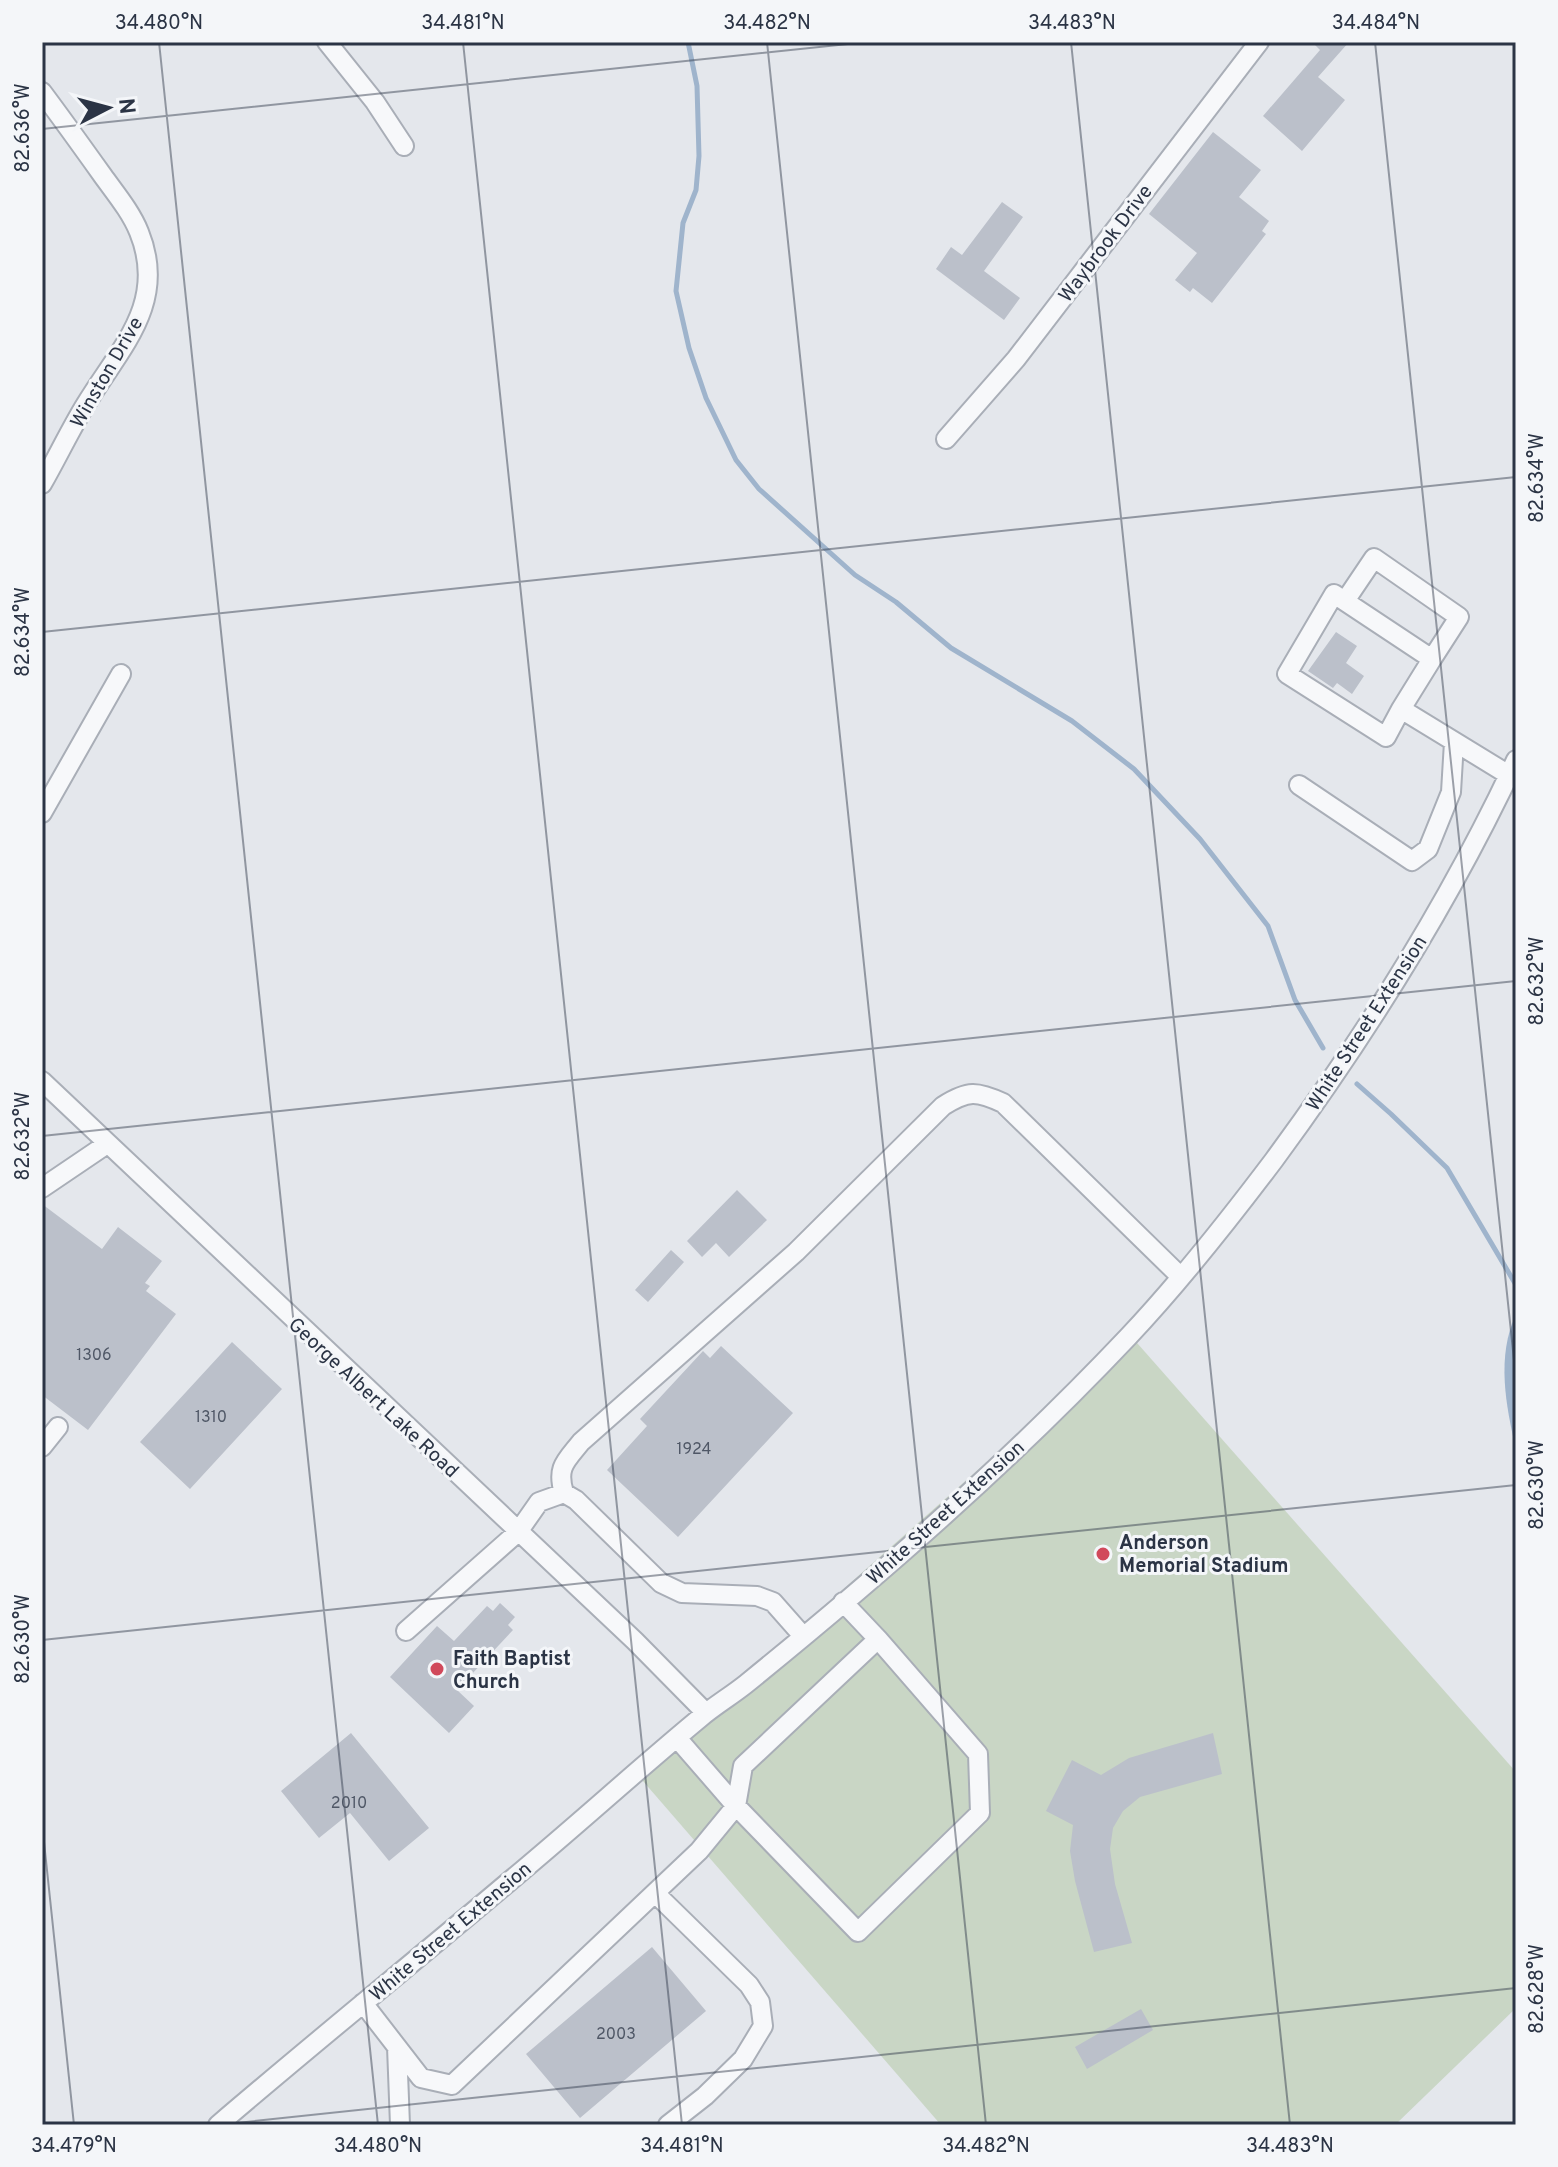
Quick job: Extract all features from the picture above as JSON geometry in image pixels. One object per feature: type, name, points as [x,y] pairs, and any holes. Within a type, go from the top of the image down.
[{"type":"street","points":[[327,42],[375,102],[404,146]]},
{"type":"street","name":"Waybrook Drive","points":[[946,439],[1016,359],[1259,42]]},
{"type":"street","name":"Winston Drive","points":[[42,92],[128,211],[140,233],[148,283],[135,330],[86,405],[42,484]]},
{"type":"street","points":[[1345,601],[1374,558],[1459,617],[1386,737],[1287,674],[1334,594],[1432,659]]},
{"type":"street","points":[[42,813],[121,674]]},
{"type":"street","points":[[1401,709],[1454,742],[1512,767]]},
{"type":"street","points":[[1299,785],[1412,861],[1428,849],[1451,792],[1454,742]]},
{"type":"street","name":"White Street Extension","points":[[218,2125],[706,1713],[741,1688],[843,1602],[974,1488],[1130,1335],[1243,1202],[1341,1065],[1458,874],[1512,767]]},
{"type":"street","name":"George Albert Lake Road","points":[[42,1081],[635,1641],[706,1713]]},
{"type":"street","points":[[803,1636],[773,1602],[757,1596],[682,1593],[661,1583],[576,1500],[564,1493],[560,1481],[562,1466],[581,1442],[796,1252],[943,1106],[961,1095],[981,1093],[1003,1103],[1181,1277]]},
{"type":"street","points":[[42,1188],[107,1144]]},
{"type":"street","points":[[42,1447],[58,1427]]},
{"type":"street","points":[[406,1631],[518,1532],[539,1502],[564,1493]]},
{"type":"street","points":[[677,1738],[736,1806],[858,1932],[980,1813],[978,1754],[843,1602]]},
{"type":"street","points":[[363,2003],[421,2078],[452,2085],[699,1851],[736,1806],[743,1766],[878,1639]]},
{"type":"street","points":[[655,1893],[749,1985],[760,2002],[763,2026],[743,2059],[705,2096],[668,2125]]},
{"type":"street","points":[[397,2047],[400,2125]]},
{"type":"green space","name":"Anderson Memorial Stadium","points":[[1130,1335],[1516,1772],[1516,2008],[1395,2125],[941,2125],[636,1773]]},
{"type":"water","points":[[1516,1314],[1516,1450],[1506,1399],[1505,1364],[1506,1347]]},
{"type":"building","points":[[1312,42],[1349,42],[1318,77],[1345,100],[1302,151],[1263,116],[1320,50]]},
{"type":"building","points":[[1213,132],[1261,170],[1239,197],[1269,221],[1262,231],[1266,234],[1212,303],[1193,288],[1190,292],[1175,280],[1197,253],[1149,214]]},
{"type":"building","points":[[1002,202],[1023,217],[984,271],[1020,298],[1004,320],[936,269],[951,247],[962,255]]},
{"type":"building","points":[[1336,632],[1357,646],[1346,663],[1364,676],[1352,694],[1337,683],[1333,688],[1308,671]]},
{"type":"building","points":[[737,1190],[767,1220],[729,1257],[716,1243],[702,1257],[687,1241]]},
{"type":"building","points":[[42,1204],[102,1249],[118,1227],[162,1261],[145,1283],[150,1286],[146,1291],[176,1314],[88,1430],[42,1395]]},
{"type":"building","points":[[671,1250],[684,1262],[648,1302],[635,1290]]},
{"type":"building","points":[[232,1342],[282,1389],[190,1489],[140,1442]]},
{"type":"building","points":[[721,1346],[793,1413],[678,1537],[607,1470],[647,1426],[640,1419],[703,1351],[710,1358]]},
{"type":"building","name":"Faith Baptist Church","points":[[500,1603],[515,1617],[508,1625],[513,1630],[457,1690],[474,1706],[449,1733],[390,1677],[437,1626],[454,1641],[487,1606],[493,1611]]},
{"type":"building","points":[[351,1733],[429,1828],[389,1861],[350,1813],[319,1838],[281,1791]]},
{"type":"building","points":[[1213,1733],[1222,1774],[1140,1797],[1123,1811],[1113,1828],[1110,1849],[1115,1884],[1132,1943],[1094,1952],[1070,1851],[1073,1825],[1046,1811],[1072,1760],[1101,1775],[1129,1758]]},
{"type":"building","points":[[652,1947],[706,2011],[580,2118],[526,2054]]},
{"type":"building","points":[[1141,2009],[1153,2030],[1087,2069],[1075,2047]]},
{"type":"waterway","points":[[688,42],[697,86],[699,156],[696,190],[683,223],[676,291],[689,348],[706,398],[736,460],[759,489],[855,575],[896,602],[951,648],[1072,721],[1134,769],[1200,839],[1268,926],[1295,1000],[1323,1048]]},
{"type":"waterway","points":[[1357,1084],[1447,1168],[1516,1285]]},
{"type":"place","name":"Anderson Memorial Stadium","points":[[1103,1554]]},
{"type":"place","name":"Faith Baptist Church","points":[[437,1669]]}]
